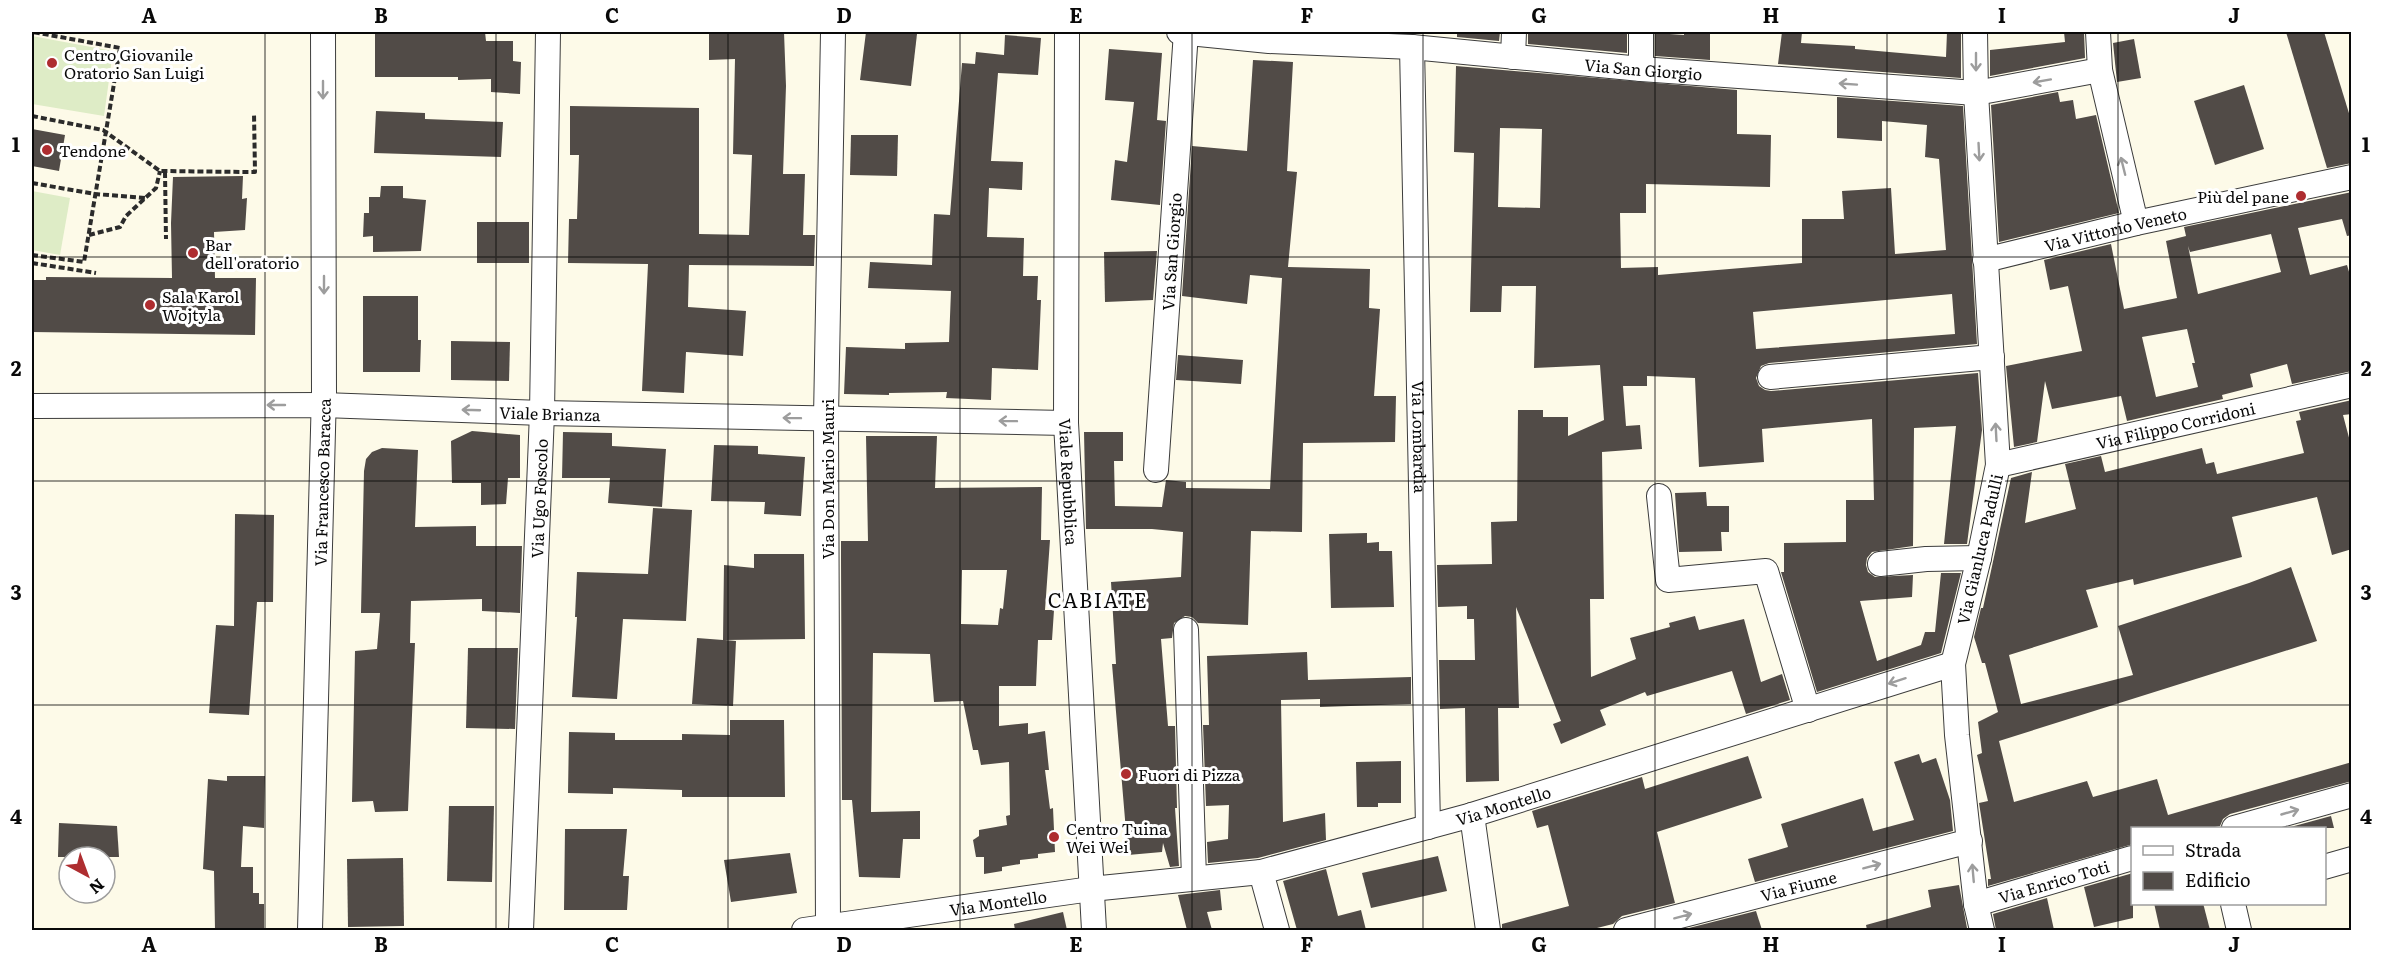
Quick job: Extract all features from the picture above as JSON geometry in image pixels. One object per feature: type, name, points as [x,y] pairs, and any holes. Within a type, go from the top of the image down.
[{"type":"street","name":"Via Francesco Baracca","points":[[310,930],[323,405],[323,32]]},
{"type":"street","name":"Via Ugo Foscolo","points":[[521,930],[542,413],[548,32]]},
{"type":"street","name":"Via Don Mario Mauri","points":[[816,929],[833,32]]},
{"type":"street","name":"Viale Repubblica","points":[[1067,32],[1066,423],[1094,930]]},
{"type":"street","name":"Via San Giorgio","points":[[1179,32],[1269,36],[1641,69],[1976,93],[2100,70]]},
{"type":"street","name":"Via San Giorgio","points":[[1156,470],[1186,32]]},
{"type":"street","points":[[1512,57],[1514,32]]},
{"type":"street","points":[[1641,32],[1641,69]]},
{"type":"street","name":"Via Gianluca Padulli","points":[[1976,32],[1976,93],[1984,260],[1998,465],[1979,558],[1953,663],[1957,735],[1976,904],[1982,930]]},
{"type":"street","points":[[2098,32],[2100,70],[2136,223]]},
{"type":"street","name":"Via Lombardia","points":[[1412,47],[1428,827]]},
{"type":"street","name":"Via Vittorio Veneto","points":[[1984,260],[2136,223],[2352,177]]},
{"type":"street","points":[[1770,377],[1992,357]]},
{"type":"street","name":"Via Filippo Corridoni","points":[[1998,465],[2352,385]]},
{"type":"street","name":"Viale Brianza","points":[[32,406],[323,405],[542,413],[1066,423]]},
{"type":"street","points":[[1659,496],[1668,580],[1766,571],[1808,710]]},
{"type":"street","points":[[1880,564],[1926,559],[1979,558]]},
{"type":"street","points":[[1186,630],[1194,878]]},
{"type":"street","name":"Via Montello","points":[[816,929],[873,926],[1091,889],[1261,872],[1472,815],[1953,663]]},
{"type":"street","points":[[2238,827],[2352,795]]},
{"type":"street","points":[[1472,815],[1488,930]]},
{"type":"street","name":"Via Fiume","points":[[1626,930],[1970,841]]},
{"type":"street","name":"Via Enrico Toti","points":[[1976,904],[2131,859]]},
{"type":"street","points":[[2326,867],[2352,859]]},
{"type":"street","points":[[1261,872],[1277,930]]},
{"type":"street","points":[[2234,905],[2239,930]]},
{"type":"path","points":[[32,255],[84,262],[120,48],[33,32]]},
{"type":"path","points":[[32,116],[106,132],[162,171],[255,172],[254,112]]},
{"type":"path","points":[[89,235],[120,227],[126,216],[156,188],[162,171]]},
{"type":"path","points":[[162,171],[166,238]]},
{"type":"path","points":[[32,183],[95,194],[146,198]]},
{"type":"path","points":[[32,263],[96,273]]},
{"type":"green space","points":[[32,36],[113,51],[104,116],[32,104]]},
{"type":"green space","points":[[32,191],[70,198],[60,255],[32,250]]},
{"type":"building","points":[[375,32],[485,32],[486,41],[513,41],[513,61],[521,62],[520,94],[491,92],[491,79],[375,77]]},
{"type":"building","points":[[709,32],[784,32],[786,86],[783,174],[805,174],[803,235],[815,235],[814,266],[689,265],[688,307],[746,311],[743,356],[686,352],[684,393],[642,391],[648,264],[568,263],[569,219],[577,219],[579,155],[570,155],[570,106],[699,108],[699,234],[749,235],[752,155],[733,154],[735,59],[709,60]]},
{"type":"building","points":[[866,32],[917,34],[911,86],[860,80]]},
{"type":"building","points":[[1457,32],[1500,32],[1499,41],[1457,37]]},
{"type":"building","points":[[1528,32],[1627,32],[1627,53],[1528,44]]},
{"type":"building","points":[[1684,32],[1710,32],[1710,60],[1655,56],[1655,33],[1684,35]]},
{"type":"building","points":[[1782,32],[1802,32],[1801,43],[1855,46],[1855,49],[1946,57],[1947,32],[1961,32],[1961,78],[1778,64]]},
{"type":"building","points":[[2064,32],[2084,32],[2085,58],[1990,76],[1990,50],[2065,42]]},
{"type":"building","points":[[2286,32],[2324,32],[2352,123],[2352,163],[2327,168]]},
{"type":"building","points":[[1005,35],[1041,38],[1038,75],[998,73],[991,161],[1023,162],[1022,190],[989,188],[987,237],[1024,238],[1023,276],[1038,276],[1037,300],[1041,300],[1038,370],[992,368],[991,400],[946,398],[947,392],[889,393],[889,395],[844,394],[846,347],[905,349],[905,343],[949,342],[951,291],[868,288],[870,262],[932,265],[934,214],[950,215],[962,63],[975,64],[976,52],[1004,55]]},
{"type":"building","points":[[2134,39],[2141,78],[2117,82],[2113,43]]},
{"type":"building","points":[[1109,49],[1162,53],[1157,120],[1166,121],[1160,205],[1111,200],[1115,160],[1127,162],[1134,102],[1105,100]]},
{"type":"building","points":[[1253,60],[1293,62],[1287,171],[1297,172],[1288,267],[1370,269],[1369,308],[1380,309],[1374,396],[1396,396],[1395,442],[1303,443],[1302,532],[1251,531],[1248,625],[1198,623],[1192,617],[1185,616],[1174,623],[1172,638],[1161,639],[1168,726],[1175,726],[1177,808],[1175,808],[1179,866],[1170,867],[1163,843],[1162,852],[1128,855],[1112,664],[1116,664],[1111,582],[1181,577],[1183,532],[1152,529],[1086,529],[1084,432],[1123,432],[1123,461],[1114,461],[1115,506],[1162,507],[1166,480],[1186,482],[1186,488],[1270,489],[1282,278],[1250,275],[1247,304],[1182,296],[1192,146],[1247,151]]},
{"type":"building","points":[[1456,66],[1737,90],[1737,134],[1771,135],[1770,187],[1646,184],[1646,213],[1620,213],[1621,268],[1658,267],[1658,275],[1802,263],[1802,219],[1844,219],[1842,191],[1891,188],[1895,254],[1946,250],[1939,159],[1925,157],[1927,125],[1882,121],[1882,141],[1837,138],[1837,97],[1963,106],[1977,344],[1769,363],[1761,366],[1756,378],[1759,386],[1771,391],[1978,373],[1982,430],[1967,544],[1944,544],[1956,426],[1914,428],[1913,546],[1872,552],[1867,558],[1866,565],[1868,572],[1875,577],[1913,575],[1912,597],[1860,601],[1877,661],[1921,645],[1925,632],[1935,632],[1941,573],[1961,573],[1941,653],[1817,692],[1781,572],[1784,572],[1784,543],[1846,542],[1846,500],[1874,500],[1872,419],[1762,429],[1764,462],[1699,467],[1695,378],[1647,376],[1647,386],[1623,386],[1626,426],[1640,425],[1642,449],[1602,452],[1604,599],[1590,599],[1591,677],[1636,659],[1630,638],[1670,627],[1669,623],[1695,616],[1699,630],[1744,619],[1761,682],[1782,674],[1790,700],[1746,714],[1732,671],[1647,696],[1645,692],[1600,710],[1606,725],[1561,744],[1553,724],[1561,721],[1516,607],[1519,708],[1498,708],[1499,781],[1466,782],[1465,708],[1440,709],[1439,660],[1475,660],[1474,619],[1467,619],[1467,606],[1438,607],[1437,565],[1492,564],[1491,522],[1517,521],[1518,410],[1543,410],[1543,417],[1568,417],[1568,436],[1604,420],[1600,365],[1534,368],[1536,286],[1502,286],[1501,312],[1470,312],[1474,153],[1454,152]],"holes":[[[1500,128],[1542,129],[1540,208],[1498,207]],[[1952,294],[1955,334],[1756,349],[1753,312]]]},
{"type":"building","points":[[2244,85],[2264,149],[2215,165],[2194,101]]},
{"type":"building","points":[[2058,92],[2060,102],[2073,100],[2076,119],[2096,115],[2119,213],[1999,242],[1991,105]]},
{"type":"building","points":[[376,111],[425,113],[425,119],[503,122],[501,157],[374,153]]},
{"type":"building","name":"Tendone","points":[[32,129],[65,135],[59,171],[32,166]]},
{"type":"building","points":[[851,135],[898,135],[897,176],[850,175]]},
{"type":"building","name":"Sala Karol Wojtyla","points":[[243,176],[242,199],[247,198],[245,230],[214,232],[215,278],[256,278],[255,335],[32,332],[32,280],[46,280],[46,277],[172,278],[173,177]]},
{"type":"building","points":[[381,186],[403,186],[403,198],[426,200],[421,251],[373,252],[373,236],[363,237],[364,213],[369,213],[369,197],[380,197]]},
{"type":"building","points":[[2352,192],[2352,235],[2347,236],[2342,219],[2298,228],[2310,275],[2347,265],[2352,282],[2352,371],[2292,384],[2287,364],[2250,374],[2253,387],[2222,395],[2223,399],[2127,421],[2121,396],[2052,409],[2045,381],[2037,442],[2014,447],[2006,366],[2082,351],[2068,286],[2050,290],[2044,260],[2111,244],[2124,309],[2177,298],[2166,241],[2186,236],[2184,227]],"holes":[[[2271,234],[2281,272],[2198,294],[2188,246],[2190,252]],[[2187,329],[2198,387],[2156,397],[2142,337]]]},
{"type":"building","points":[[477,222],[529,222],[529,263],[477,263]]},
{"type":"building","points":[[1157,251],[1153,300],[1105,302],[1104,252]]},
{"type":"building","points":[[363,296],[418,296],[418,340],[421,340],[420,372],[363,372]]},
{"type":"building","points":[[451,341],[510,342],[509,381],[451,380]]},
{"type":"building","points":[[1178,355],[1243,360],[1241,384],[1176,380]]},
{"type":"building","points":[[2352,400],[2352,414],[2343,415],[2352,449],[2352,549],[2332,555],[2317,497],[2232,517],[2242,557],[2134,585],[2133,579],[2086,590],[2098,627],[2009,655],[2021,704],[2133,675],[2118,626],[2291,567],[2317,641],[1999,741],[2014,802],[2087,781],[2093,797],[2157,779],[2168,815],[2352,762],[2352,781],[2230,814],[2223,819],[2220,826],[2131,827],[2131,845],[1988,886],[1988,879],[1991,879],[1979,803],[1988,801],[1977,755],[1982,753],[1978,722],[1998,712],[1985,663],[1982,663],[1974,637],[1981,608],[1983,608],[2011,478],[2032,472],[2025,523],[2076,509],[2065,464],[2101,456],[2105,472],[2202,448],[2206,464],[2214,462],[2217,474],[2304,453],[2296,421],[2301,420],[2299,412]]},
{"type":"building","points":[[472,431],[520,435],[520,478],[508,478],[506,504],[481,505],[481,483],[452,483],[451,441]]},
{"type":"building","points":[[563,432],[612,433],[612,446],[666,449],[662,507],[608,503],[610,478],[562,478]]},
{"type":"building","points":[[866,436],[937,436],[935,488],[1042,487],[1041,540],[1050,540],[1045,610],[1054,610],[1052,640],[1038,640],[1036,686],[999,686],[999,726],[1028,723],[1028,734],[1045,731],[1049,770],[1045,770],[1050,809],[1053,808],[1055,852],[1038,854],[1038,858],[1020,860],[1020,864],[1002,867],[1002,871],[984,874],[984,857],[976,857],[973,840],[979,836],[979,830],[1007,825],[1006,816],[1010,815],[1009,762],[981,765],[978,750],[973,750],[963,701],[934,702],[930,654],[873,653],[871,812],[920,811],[920,839],[903,839],[900,878],[859,877],[852,800],[842,800],[841,541],[868,541]],"holes":[[[962,570],[1007,570],[1003,609],[1000,608],[998,625],[961,624]]]},
{"type":"building","points":[[714,445],[758,446],[758,454],[805,457],[801,516],[764,514],[765,502],[711,501]]},
{"type":"building","points":[[382,448],[418,450],[415,527],[476,526],[476,546],[522,546],[520,613],[482,611],[482,599],[411,601],[410,643],[415,643],[408,811],[375,812],[373,801],[352,802],[355,651],[377,649],[380,613],[361,613],[364,471],[366,459],[372,452]]},
{"type":"building","points":[[1706,492],[1707,506],[1729,506],[1729,532],[1721,532],[1722,551],[1679,552],[1675,493]]},
{"type":"building","points":[[653,508],[692,510],[686,621],[623,619],[617,699],[572,697],[577,572],[648,574]]},
{"type":"building","points":[[235,514],[274,515],[273,602],[257,602],[249,715],[209,713],[216,625],[234,626]]},
{"type":"building","points":[[1367,533],[1367,543],[1379,542],[1379,551],[1392,551],[1394,607],[1331,608],[1329,534]]},
{"type":"building","points":[[754,554],[804,554],[805,639],[725,640],[736,641],[733,706],[692,704],[697,638],[723,640],[724,565],[754,568]]},
{"type":"building","points":[[468,648],[518,648],[515,729],[466,728]]},
{"type":"building","points":[[1307,652],[1308,680],[1411,677],[1411,704],[1320,707],[1320,699],[1281,700],[1283,822],[1325,813],[1326,840],[1258,858],[1208,863],[1207,842],[1228,839],[1229,805],[1206,806],[1203,725],[1209,725],[1207,656]]},
{"type":"building","points":[[730,720],[784,720],[785,797],[682,797],[682,790],[613,788],[613,794],[568,793],[569,732],[615,733],[615,740],[682,740],[682,734],[730,735]]},
{"type":"building","points":[[1919,754],[1922,763],[1936,758],[1950,800],[1953,831],[1755,882],[1748,859],[1788,847],[1781,824],[1863,798],[1873,831],[1914,820],[1894,762]]},
{"type":"building","points":[[1748,756],[1762,798],[1657,832],[1675,903],[1622,916],[1613,924],[1589,930],[1502,930],[1502,924],[1569,906],[1548,825],[1537,828],[1532,811],[1642,777],[1645,789]]},
{"type":"building","points":[[1401,761],[1401,803],[1378,803],[1378,807],[1357,807],[1356,762]]},
{"type":"building","points":[[227,776],[265,776],[264,828],[243,826],[241,867],[253,867],[253,893],[259,893],[259,904],[264,904],[264,930],[215,930],[214,871],[203,869],[208,779],[227,781]]},
{"type":"building","points":[[449,806],[494,806],[492,882],[447,881]]},
{"type":"building","points":[[2331,816],[2334,828],[2326,827],[2291,827]]},
{"type":"building","points":[[59,823],[117,826],[119,857],[117,857],[117,845],[58,845]]},
{"type":"building","points":[[565,829],[627,829],[623,876],[629,876],[627,910],[564,910]]},
{"type":"building","points":[[790,853],[797,893],[731,902],[724,860]]},
{"type":"building","points":[[1438,856],[1447,891],[1371,908],[1362,873]]},
{"type":"building","points":[[403,858],[404,926],[348,927],[347,859]]},
{"type":"building","points":[[1326,869],[1338,916],[1361,910],[1366,930],[1297,930],[1283,881]]},
{"type":"building","points":[[2131,874],[2133,918],[2094,927],[2084,887]]},
{"type":"building","points":[[1959,885],[1967,928],[1867,930],[1866,925],[1931,907],[1928,890]]},
{"type":"building","points":[[1220,890],[1222,910],[1207,912],[1212,930],[1187,930],[1178,895]]},
{"type":"building","points":[[2047,898],[2054,930],[1996,930],[1993,914]]},
{"type":"building","points":[[2154,905],[2204,905],[2210,930],[2160,930]]},
{"type":"building","points":[[1756,911],[1762,930],[1681,930]]},
{"type":"building","points":[[1063,912],[1067,930],[1015,930],[1014,924]]},
{"type":"place","name":"Centro Giovanile Oratorio San Luigi","points":[[52,63]]},
{"type":"place","name":"Tendone","points":[[47,150]]},
{"type":"place","name":"Più del pane","points":[[2301,196]]},
{"type":"place","name":"Bar dell'oratorio","points":[[193,253]]},
{"type":"place","name":"Sala Karol Wojtyla","points":[[150,305]]},
{"type":"place","name":"Fuori di Pizza","points":[[1126,774]]},
{"type":"place","name":"Centro Tuina Wei Wei","points":[[1054,837]]},
{"type":"district","name":"CABIATE","points":[[1098,599]]}]
